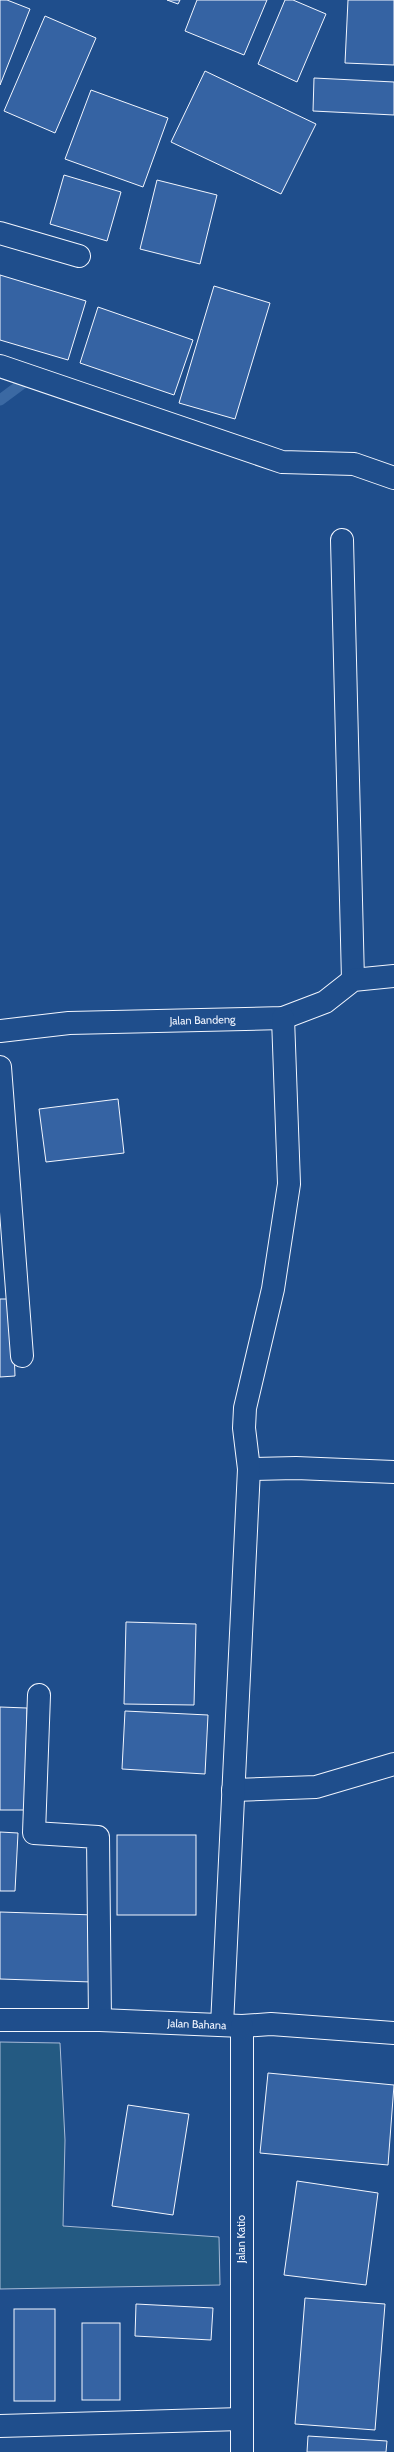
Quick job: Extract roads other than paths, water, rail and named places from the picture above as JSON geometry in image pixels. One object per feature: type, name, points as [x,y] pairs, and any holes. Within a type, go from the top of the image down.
[{"type":"street","points":[[0,233],[79,256]]},
{"type":"street","points":[[0,366],[282,462],[354,464],[394,478]]},
{"type":"street","points":[[342,540],[353,980],[394,976]]},
{"type":"street","name":"Jalan Bandeng","points":[[0,1031],[69,1023],[283,1018],[325,1002],[353,980]]},
{"type":"street","name":"Jalan Katio","points":[[242,2452],[232,2026],[233,1790],[248,1469],[245,1408],[273,1289],[289,1184],[283,1018]]},
{"type":"street","points":[[0,1067],[22,1356]]},
{"type":"street","points":[[248,1469],[296,1468],[394,1472]]},
{"type":"street","points":[[39,1695],[34,1832],[98,1837],[100,2020]]},
{"type":"street","points":[[233,1790],[316,1787],[394,1764]]},
{"type":"street","name":"Jalan Bahana","points":[[0,2020],[100,2020],[232,2026],[271,2024],[394,2033]]},
{"type":"street","points":[[0,2426],[241,2419]]},
{"type":"waterway","points":[[0,400],[23,383]]}]
